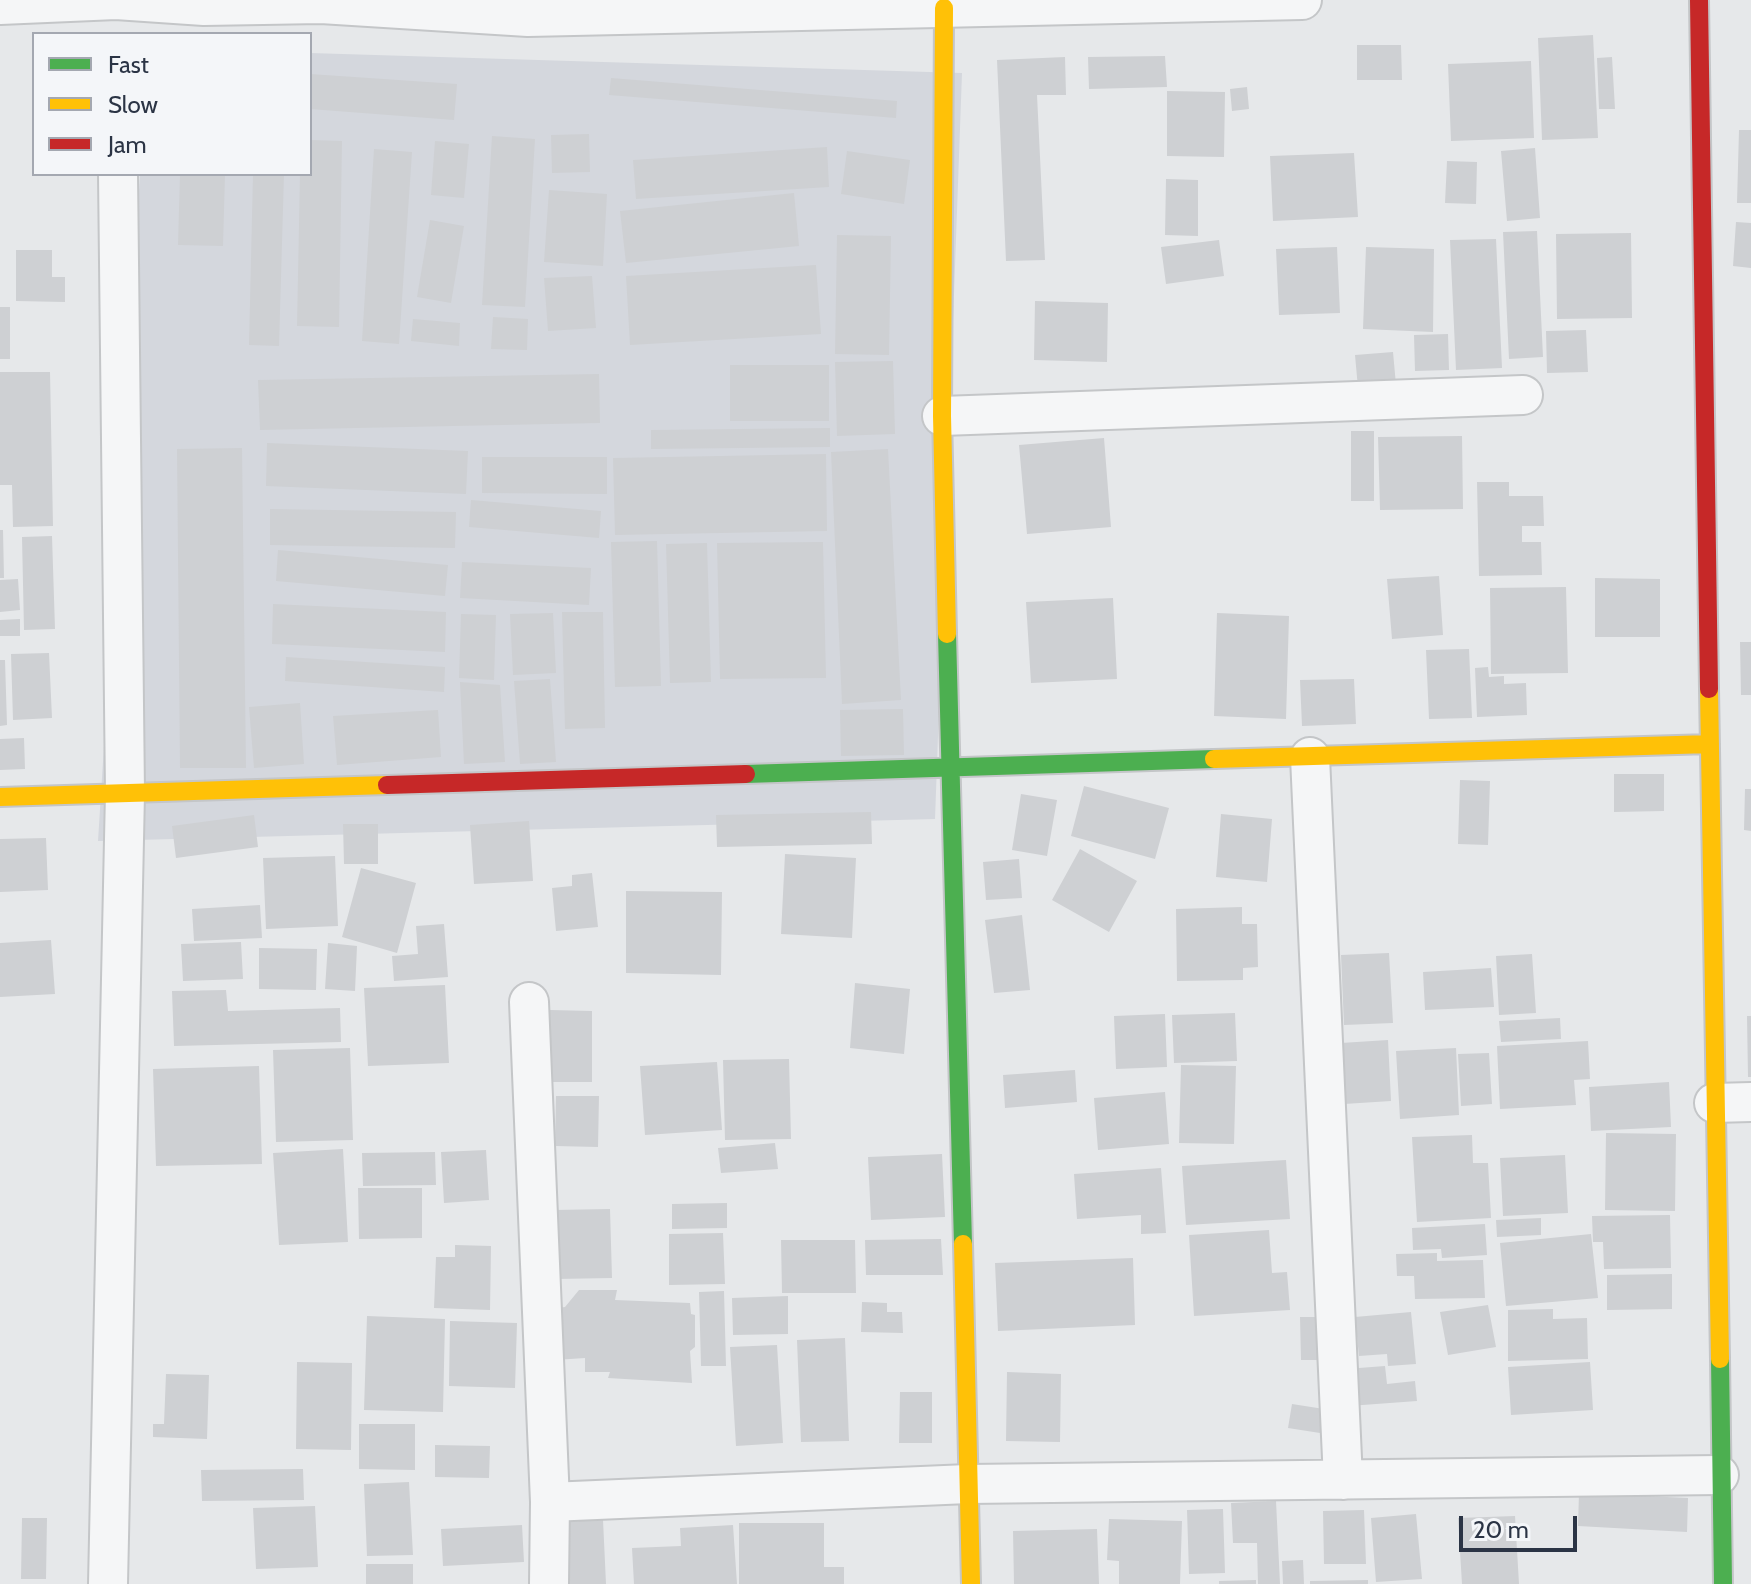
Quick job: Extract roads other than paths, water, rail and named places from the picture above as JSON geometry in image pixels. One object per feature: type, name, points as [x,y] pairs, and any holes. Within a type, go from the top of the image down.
[{"type":"street","points":[[0,5],[116,0],[204,6],[944,8],[1302,0]]},
{"type":"street","points":[[116,0],[117,32]]},
{"type":"street","points":[[1699,0],[1710,744],[1733,1102],[1719,1475],[1737,1515],[1723,1584]]},
{"type":"street","points":[[944,8],[942,416],[971,1584]]},
{"type":"street","points":[[108,1584],[125,793],[118,176]]},
{"type":"street","points":[[942,416],[1523,395]]},
{"type":"street","points":[[0,797],[1710,744]]},
{"type":"street","points":[[1310,757],[1343,1480]]},
{"type":"street","points":[[529,1002],[550,1502],[549,1584]]},
{"type":"street","points":[[550,1502],[968,1484],[1719,1475]]}]
